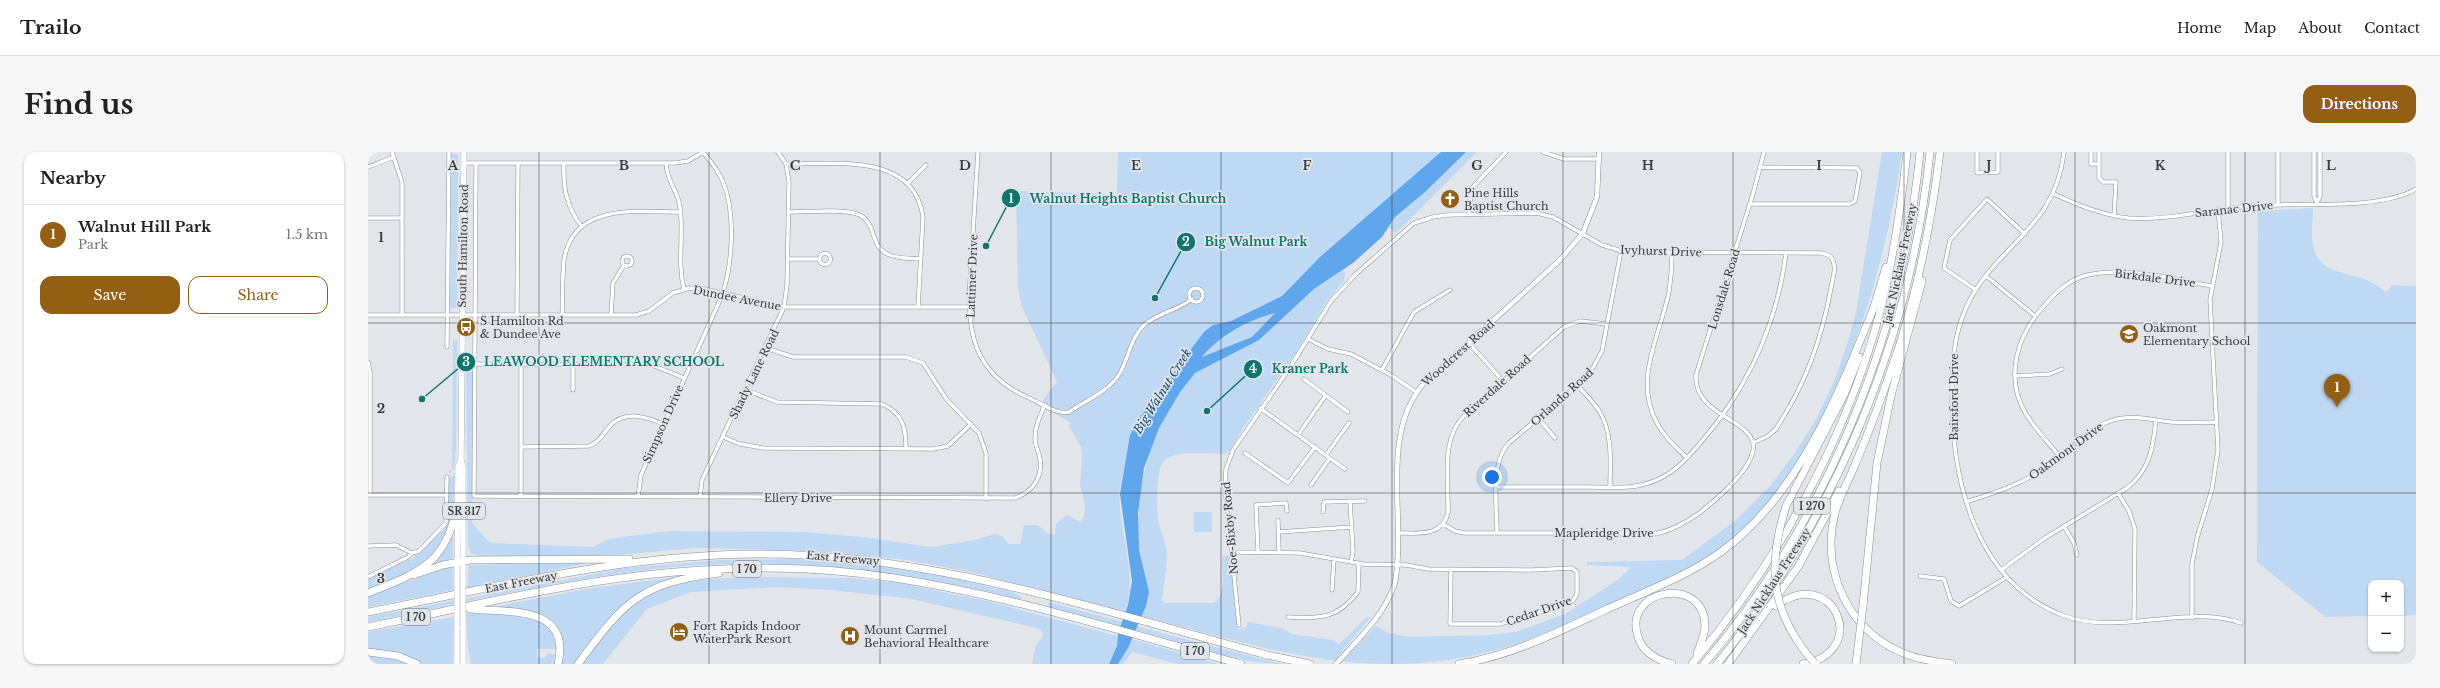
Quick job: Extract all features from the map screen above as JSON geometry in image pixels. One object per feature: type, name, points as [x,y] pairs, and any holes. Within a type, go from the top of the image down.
[{"type":"highway","points":[[1693,662],[1716,635],[1771,557],[1804,501],[1831,447],[1856,389],[1879,316],[1894,240],[1907,152]]},
{"type":"highway","name":"Jack Nicklaus Freeway","points":[[1706,662],[1760,592],[1797,533],[1853,421],[1875,363],[1893,304],[1909,228],[1920,152]]},
{"type":"highway","name":"Jack Nicklaus Freeway","points":[[1719,662],[1770,590],[1804,536],[1834,482],[1861,424],[1888,350],[1908,277],[1924,200],[1930,152]]},
{"type":"highway","points":[[1940,152],[1935,190],[1916,284],[1902,338],[1836,512],[1833,525],[1831,555],[1834,575],[1842,596],[1863,626],[1889,646],[1915,658],[1952,664]]},
{"type":"highway","points":[[1856,664],[1877,463],[1891,396],[1920,290],[1936,204],[1935,190]]},
{"type":"highway","points":[[1816,664],[1809,658],[1789,627],[1776,591],[1776,546],[1786,506],[1849,383],[1894,240]]},
{"type":"highway","points":[[1458,664],[1500,655],[1540,641],[1685,573],[1720,552],[1742,535],[1774,501],[1819,428],[1847,375],[1874,307]]},
{"type":"highway","points":[[1730,662],[1761,621],[1806,554],[1862,446]]},
{"type":"highway","points":[[413,575],[431,561],[446,542],[454,526],[457,504]]},
{"type":"highway","name":"East Freeway","points":[[368,612],[639,561],[760,554],[870,560],[979,580],[1267,655],[1310,664]]},
{"type":"highway","points":[[368,593],[433,568],[460,562],[625,559],[639,561]]},
{"type":"highway","points":[[578,664],[608,623],[631,601],[642,594],[677,580],[762,568]]},
{"type":"highway","name":"East Freeway","points":[[368,627],[462,608],[649,575],[703,570],[762,568],[828,571],[894,578],[967,591],[1149,638],[1241,664]]},
{"type":"highway","points":[[1672,664],[1661,661],[1646,651],[1639,642],[1636,630],[1637,618],[1644,605],[1657,595],[1668,592],[1679,593],[1690,599],[1699,608],[1704,616],[1704,632],[1693,662]]},
{"type":"highway","points":[[1761,621],[1777,605],[1793,596],[1812,594],[1829,603],[1839,622],[1837,643],[1823,658],[1803,664]]},
{"type":"highway","points":[[462,608],[517,610],[534,614],[549,624],[558,639],[560,656],[558,664]]},
{"type":"highway","points":[[368,652],[398,656],[417,664]]},
{"type":"main road","name":"South Hamilton Road","points":[[457,664],[457,579],[460,562],[463,466],[461,460],[464,152]]},
{"type":"main road","name":"South Hamilton Road","points":[[461,460],[458,466],[457,504],[460,562],[463,578],[463,664]]},
{"type":"street","points":[[392,152],[402,182],[402,315]]},
{"type":"street","points":[[447,347],[449,152]]},
{"type":"street","points":[[464,163],[666,164],[688,161],[703,152]]},
{"type":"street","name":"Simpson Drive","points":[[638,497],[641,474],[723,294],[730,263],[729,206],[722,178],[703,152]]},
{"type":"street","name":"Shady Lane Road","points":[[700,497],[702,480],[724,437],[784,307],[788,259],[789,182],[786,164],[778,152]]},
{"type":"street","name":"Lattimer Drive","points":[[978,152],[969,307],[972,338],[987,366],[1012,390],[1064,413],[1069,412],[1109,386],[1121,371],[1132,342],[1149,321],[1180,308],[1192,299]]},
{"type":"street","points":[[1469,214],[1472,188],[1506,152]]},
{"type":"street","points":[[1543,152],[1564,159],[1599,159]]},
{"type":"street","name":"Woodcrest Road","points":[[1336,664],[1387,602],[1394,585],[1398,564],[1399,439],[1404,415],[1416,392],[1561,259],[1583,233],[1597,197],[1599,152]]},
{"type":"street","name":"Lonsdale Road","points":[[1724,415],[1702,398],[1696,385],[1696,375],[1750,204],[1764,152]]},
{"type":"street","points":[[1977,152],[1978,173],[1998,172],[1998,152]]},
{"type":"street","name":"Bairsford Drive","points":[[2064,152],[2061,171],[2054,194],[2040,216],[1986,276],[1976,290],[1960,322],[1953,358],[1953,444],[1957,470],[1966,502],[1984,544],[2007,577],[2028,596],[2063,615],[2098,622],[2220,618],[2241,623]]},
{"type":"street","points":[[2091,152],[2091,164],[2099,164]]},
{"type":"street","points":[[2098,152],[2099,178],[2103,182],[2116,182],[2114,216]]},
{"type":"street","points":[[2228,152],[2228,208]]},
{"type":"street","points":[[2278,152],[2278,204]]},
{"type":"street","points":[[2314,152],[2314,196],[2317,203]]},
{"type":"street","points":[[2317,203],[2320,196],[2320,152]]},
{"type":"street","points":[[368,167],[394,157]]},
{"type":"street","points":[[475,364],[476,163]]},
{"type":"street","points":[[517,315],[518,163]]},
{"type":"street","points":[[564,163],[564,185],[567,203],[582,227]]},
{"type":"street","points":[[666,164],[668,181],[679,201],[681,212],[681,274],[684,289]]},
{"type":"street","points":[[786,164],[874,165],[895,172],[908,183],[916,195],[922,213],[918,307]]},
{"type":"street","points":[[908,183],[926,165]]},
{"type":"street","points":[[1750,204],[1850,204],[1854,202],[1859,170],[1853,167],[1761,167]]},
{"type":"street","name":"Saranac Drive","points":[[2054,194],[2085,207],[2114,216],[2154,218],[2218,209],[2278,204],[2378,201],[2404,195],[2416,189]]},
{"type":"street","points":[[1976,290],[1944,268],[1950,240],[1987,199],[2025,234]]},
{"type":"street","points":[[2192,618],[2192,564],[2197,538],[2215,474],[2218,450],[2210,309],[2211,286],[2220,242],[2218,209]]},
{"type":"street","points":[[562,315],[564,259],[572,240],[582,227],[600,216],[615,212],[681,212]]},
{"type":"street","points":[[788,212],[857,214],[869,224],[875,243],[885,254],[896,257],[921,259]]},
{"type":"street","name":"Ivyhurst Drive","points":[[1426,218],[1469,214],[1545,214],[1583,233],[1602,245],[1621,251],[1822,253],[1832,258],[1834,270],[1824,318],[1804,375],[1775,430],[1768,436],[1753,443]]},
{"type":"street","points":[[368,218],[402,218]]},
{"type":"street","name":"Noe-Bixby Road","points":[[1239,625],[1233,552],[1225,490],[1226,469],[1233,450],[1332,301],[1357,273],[1402,232],[1426,218]]},
{"type":"street","name":"Orlando Road","points":[[1497,533],[1497,465],[1502,451],[1589,374],[1598,361],[1607,324],[1621,251]]},
{"type":"street","points":[[1672,252],[1668,293],[1648,367],[1647,389],[1650,405],[1656,422],[1666,437],[1687,458]]},
{"type":"street","points":[[1497,487],[1633,487],[1654,482],[1674,470],[1687,458],[1724,415],[1750,373],[1761,349],[1779,291],[1786,253]]},
{"type":"street","points":[[788,259],[820,259]]},
{"type":"street","points":[[611,315],[613,283],[624,265]]},
{"type":"street","name":"Birkdale Drive","points":[[2060,457],[2026,414],[2019,399],[2015,376],[2017,351],[2023,334],[2035,316],[2062,287],[2089,274],[2126,273],[2211,286]]},
{"type":"street","points":[[1986,276],[2035,316]]},
{"type":"street","name":"Dundee Avenue","points":[[368,314],[611,315],[643,313],[655,307],[673,293],[684,289],[700,288],[784,307],[969,307]]},
{"type":"street","points":[[1382,370],[1414,312],[1450,290]]},
{"type":"street","name":"Riverdale Road","points":[[1444,524],[1448,513],[1449,450],[1453,432],[1460,419],[1569,324],[1586,320],[1607,324]]},
{"type":"street","points":[[1308,339],[1328,349],[1351,354],[1382,370],[1416,392]]},
{"type":"street","points":[[1469,343],[1503,381]]},
{"type":"street","points":[[766,348],[793,357],[906,357],[920,361],[931,373],[948,400],[979,433],[985,446],[986,499]]},
{"type":"street","points":[[368,362],[370,372],[369,495],[447,495]]},
{"type":"street","points":[[462,364],[652,365],[684,378]]},
{"type":"street","name":"Ellery Drive","points":[[475,364],[474,496],[1015,498],[1022,495],[1034,485],[1040,466],[1036,446],[1035,429],[1045,405]]},
{"type":"street","points":[[521,496],[522,364]]},
{"type":"street","points":[[573,364],[573,390]]},
{"type":"street","points":[[2015,376],[2050,374],[2062,369]]},
{"type":"street","points":[[1304,380],[1348,412]]},
{"type":"street","points":[[1577,385],[1598,409],[1604,422],[1610,448],[1610,487]]},
{"type":"street","points":[[746,390],[776,402],[882,404],[896,412],[901,419],[906,435],[906,449]]},
{"type":"street","points":[[1298,435],[1326,395]]},
{"type":"street","points":[[1260,408],[1345,469]]},
{"type":"street","points":[[1724,415],[1745,431],[1753,443]]},
{"type":"street","points":[[521,447],[589,446],[598,442],[615,422],[629,416],[643,416],[663,424]]},
{"type":"street","name":"Oakmont Drive","points":[[1966,502],[2024,481],[2060,457],[2084,436],[2108,421],[2131,417],[2156,420],[2217,422]]},
{"type":"street","points":[[1538,418],[1555,438]]},
{"type":"street","points":[[2001,570],[2028,549],[2138,479],[2147,466],[2152,450],[2156,420]]},
{"type":"street","points":[[1326,455],[1349,422]]},
{"type":"street","points":[[724,437],[740,444],[762,448],[933,449],[948,446],[970,424]]},
{"type":"street","name":"Mapleridge Drive","points":[[1444,524],[1459,533],[1660,533],[1677,528],[1705,510],[1747,467],[1753,456],[1753,443]]},
{"type":"street","points":[[1245,453],[1288,483],[1315,448]]},
{"type":"street","points":[[1311,485],[1330,458]]},
{"type":"street","points":[[368,577],[408,557],[412,553],[419,551],[444,527],[447,519],[447,477]]},
{"type":"street","points":[[2118,493],[2129,511],[2135,529],[2134,621]]},
{"type":"street","points":[[1350,501],[1352,527],[1351,562]]},
{"type":"street","points":[[1322,512],[1324,502],[1365,501]]},
{"type":"street","points":[[1258,552],[1256,505],[1286,503],[1287,511]]},
{"type":"street","points":[[1278,520],[1279,552]]},
{"type":"street","points":[[1398,533],[1426,533],[1434,531],[1444,524]]},
{"type":"street","points":[[2064,526],[2074,542],[2077,555]]},
{"type":"street","points":[[1278,532],[1352,527]]},
{"type":"street","points":[[368,546],[396,545],[412,553]]},
{"type":"street","name":"Cedar Drive","points":[[1233,552],[1279,552],[1359,563],[1398,564],[1428,569],[1451,569],[1532,570],[1572,568],[1577,572],[1578,594],[1572,602],[1500,624],[1450,624],[1451,569]]},
{"type":"street","points":[[1332,590],[1334,559]]},
{"type":"street","points":[[1288,617],[1323,618],[1338,612],[1358,592],[1359,563]]},
{"type":"street","points":[[1920,576],[1944,579],[1951,601],[1959,606],[2007,577]]},
{"type":"shaded area","points":[[1118,152],[1452,152],[1267,315],[1276,313],[1263,335],[1314,289],[1342,271],[1345,272],[1344,281],[1327,301],[1295,354],[1243,428],[1230,451],[1224,454],[1192,453],[1170,457],[1161,465],[1158,479],[1158,518],[1167,553],[1162,599],[1164,603],[1214,603],[1218,600],[1222,590],[1222,558],[1227,555],[1231,558],[1238,629],[1246,628],[1248,622],[1282,628],[1292,634],[1332,640],[1339,644],[1367,617],[1370,618],[1338,656],[1346,657],[1376,626],[1388,633],[1409,637],[1489,635],[1516,632],[1565,614],[1619,579],[1631,567],[1587,565],[1587,562],[1682,560],[1735,521],[1770,486],[1794,454],[1815,421],[1833,384],[1847,345],[1856,312],[1882,152],[1902,152],[1881,260],[1860,329],[1847,362],[1816,429],[1789,475],[1768,504],[1744,530],[1730,542],[1715,553],[1683,571],[1545,633],[1495,650],[1470,656],[1415,663],[1385,664],[1354,662],[1292,654],[1231,640],[1141,616],[1147,597],[1147,589],[1140,558],[1138,520],[1140,493],[1154,440],[1126,468],[1120,489],[1122,524],[1130,578],[1129,595],[1125,612],[979,574],[939,566],[907,560],[814,551],[696,548],[596,557],[476,556],[471,553],[468,546],[466,369],[468,366],[473,368],[472,523],[490,543],[593,547],[606,540],[670,531],[803,532],[863,537],[931,547],[976,540],[994,534],[1002,536],[1009,544],[1020,544],[1024,525],[1038,525],[1047,533],[1055,535],[1056,524],[1067,515],[1080,522],[1084,517],[1085,505],[1080,485],[1081,447],[1069,426],[1071,423],[1042,406],[1044,398],[1057,382],[1022,307],[1018,288],[1016,191],[1117,194]]},
{"type":"shaded area","points":[[1466,152],[1477,152],[1396,233],[1389,227],[1395,217],[1424,193]]},
{"type":"shaded area","points":[[451,154],[458,154],[457,308],[451,308],[450,305]]},
{"type":"shaded area","points":[[2313,208],[2313,244],[2317,257],[2322,263],[2334,270],[2367,280],[2386,292],[2393,285],[2416,286],[2416,615],[2404,616],[2404,580],[2368,580],[2368,616],[2325,617],[2257,562],[2258,211]]},
{"type":"shaded area","points":[[453,340],[457,340],[456,449],[454,469],[449,474],[449,470],[452,470]]},
{"type":"shaded area","points":[[455,475],[453,502],[448,528],[437,551],[428,561],[411,572],[368,590],[368,578],[411,559],[444,530],[448,520],[449,478]]},
{"type":"shaded area","points":[[1194,512],[1212,512],[1212,532],[1194,532]]},
{"type":"shaded area","points":[[453,532],[453,558],[430,566]]},
{"type":"shaded area","points":[[794,559],[870,565],[920,572],[1009,591],[1022,598],[1020,600],[937,581],[854,569],[770,564],[728,564],[645,570],[565,582],[368,622],[368,617],[626,568],[720,560]]},
{"type":"shaded area","points":[[588,563],[467,588],[469,565]]},
{"type":"shaded area","points":[[449,567],[453,569],[454,590],[368,607],[368,595]]},
{"type":"shaded area","points":[[676,577],[668,583],[629,599],[614,613],[575,664],[560,664],[560,642],[535,614],[521,610],[498,608],[498,606],[586,589]]},
{"type":"shaded area","points":[[725,578],[851,578],[900,583],[991,602],[1117,636],[1117,646],[1109,664],[1032,664],[1035,647],[1043,635],[1041,630],[1036,628],[912,599],[831,590],[776,587],[691,592],[647,609],[603,664],[582,664],[611,624],[627,609],[645,597],[663,589],[684,583]]},
{"type":"shaded area","points":[[1049,602],[1122,622],[1120,626],[1048,607]]},
{"type":"shaded area","points":[[499,612],[528,617],[544,624],[550,630],[557,649],[537,649],[537,657],[545,658],[548,653],[556,655],[555,664],[471,664],[468,647],[466,614]]},
{"type":"shaded area","points":[[454,617],[453,664],[420,664],[394,652],[368,650],[368,632]]},
{"type":"shaded area","points":[[1136,626],[1283,664],[1265,663],[1228,656],[1135,630]]},
{"type":"shaded area","points":[[1131,639],[1219,664],[1177,664],[1132,652],[1123,664],[1118,664]]},
{"type":"shaded area","points":[[368,654],[394,657],[411,664],[368,664]]},
{"type":"water","name":"Big Walnut Creek","points":[[1441,152],[1466,152],[1424,193],[1395,217],[1382,237],[1353,263],[1314,289],[1259,340],[1195,373],[1180,392],[1159,428],[1144,468],[1138,513],[1139,550],[1149,592],[1146,606],[1128,648],[1118,664],[1109,664],[1117,646],[1118,633],[1128,605],[1132,581],[1120,494],[1130,435],[1141,416],[1204,332],[1213,325],[1231,321],[1282,296],[1320,257]],"holes":[[[1275,313],[1252,337],[1202,357],[1225,336],[1245,324]]]},
{"type":"place","name":"Pine Hills Baptist Church","points":[[1450,199]]},
{"type":"place","name":"Walnut Heights Baptist Church","points":[[986,246]]},
{"type":"place","name":"Big Walnut Park","points":[[1155,298]]},
{"type":"place","name":"S Hamilton Rd & Dundee Ave","points":[[466,327]]},
{"type":"place","name":"Oakmont Elementary School","points":[[2129,334]]},
{"type":"place","name":"LEAWOOD ELEMENTARY SCHOOL","points":[[422,399]]},
{"type":"place","name":"Walnut Hill Park","points":[[2337,407]]},
{"type":"place","name":"Kraner Park","points":[[1207,411]]},
{"type":"place","name":"Fort Rapids Indoor WaterPark Resort","points":[[679,632]]},
{"type":"place","name":"Mount Carmel Behavioral Healthcare","points":[[850,636]]}]
